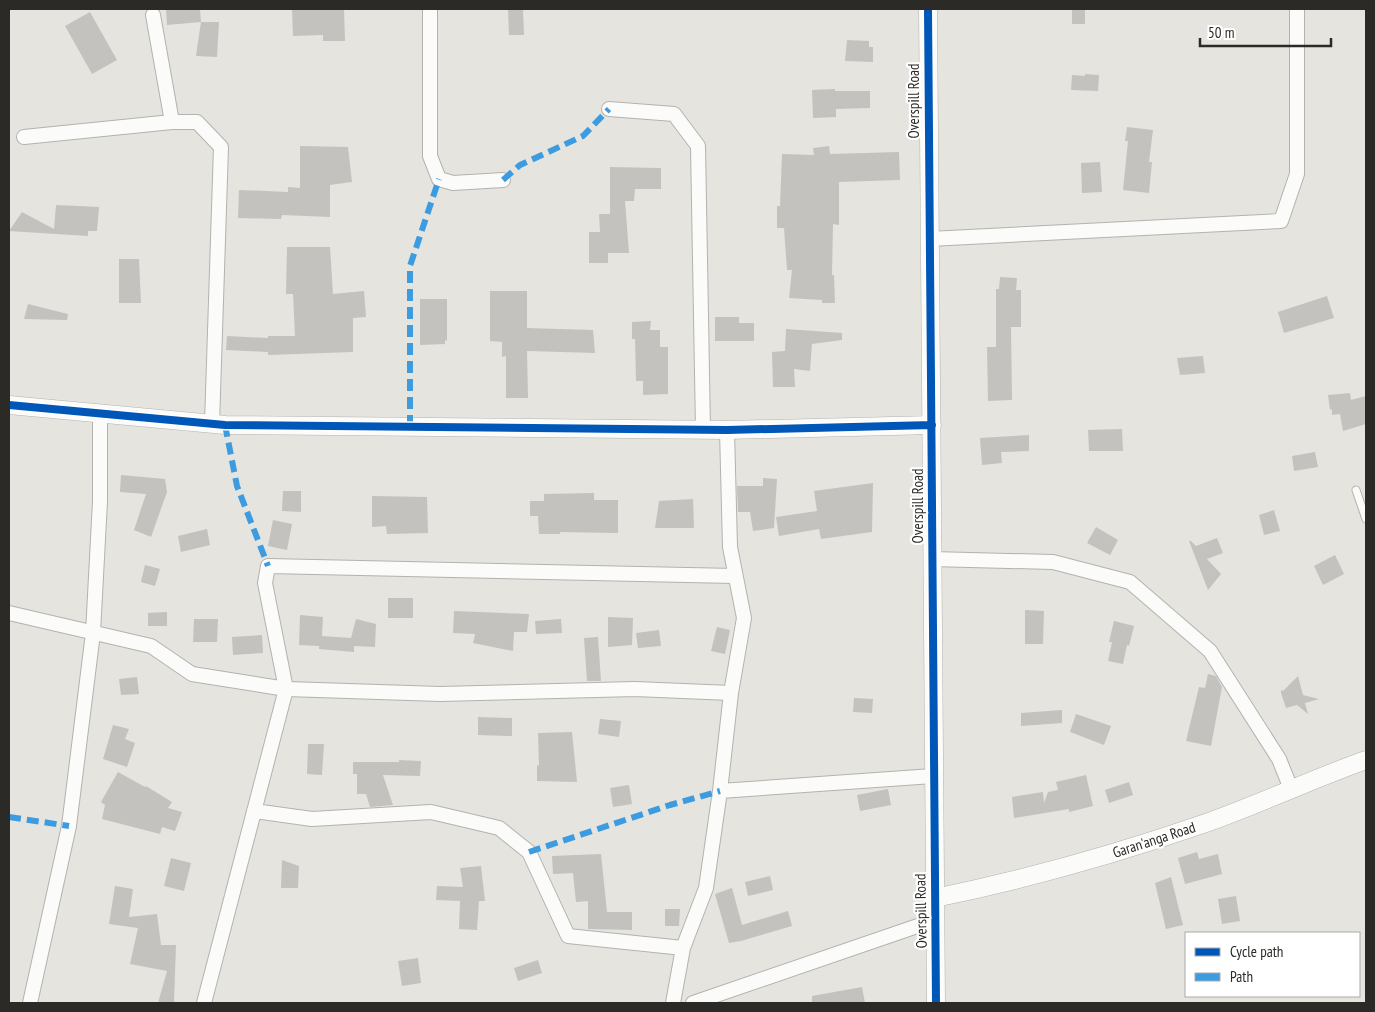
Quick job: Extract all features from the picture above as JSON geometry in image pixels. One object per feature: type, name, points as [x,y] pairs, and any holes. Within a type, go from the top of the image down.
[{"type":"street","points":[[430,9],[430,156],[439,178],[453,183],[503,180]]},
{"type":"street","name":"Overspill Road","points":[[928,9],[936,1003]]},
{"type":"street","points":[[929,239],[1281,221],[1297,174],[1297,9]]},
{"type":"street","points":[[153,15],[172,122]]},
{"type":"street","points":[[609,109],[674,114],[698,146],[703,429]]},
{"type":"street","points":[[24,137],[172,122],[197,122],[221,147],[212,424]]},
{"type":"street","points":[[9,405],[212,424],[727,430],[932,425]]},
{"type":"street","points":[[30,1003],[69,826],[93,634],[100,501],[100,414]]},
{"type":"street","points":[[673,1003],[683,948],[706,888],[720,791],[730,693],[744,618],[730,547],[727,430]]},
{"type":"street","points":[[931,559],[1053,562],[1130,582],[1210,651],[1279,759],[1292,790]]},
{"type":"street","points":[[204,1003],[286,689],[265,582],[268,566],[735,576]]},
{"type":"street","points":[[9,613],[151,646],[192,674],[286,689],[440,694],[635,689],[730,693]]},
{"type":"street","name":"Garan'anga Road","points":[[935,898],[1079,864],[1208,822],[1366,760]]},
{"type":"street","points":[[720,791],[933,776]]},
{"type":"street","points":[[254,811],[312,819],[431,812],[499,828],[529,852],[568,936],[683,948]]},
{"type":"street","points":[[692,1003],[935,920]]},
{"type":"lane","points":[[1356,490],[1366,519]]},
{"type":"building","points":[[166,9],[200,9],[201,22],[167,25]]},
{"type":"building","points":[[292,9],[344,9],[345,41],[323,41],[323,35],[293,36]]},
{"type":"building","points":[[508,9],[523,9],[524,35],[509,35]]},
{"type":"building","points":[[1072,9],[1085,9],[1085,24],[1072,24]]},
{"type":"building","points":[[90,12],[117,60],[92,74],[65,26]]},
{"type":"building","points":[[201,22],[219,22],[217,57],[196,56]]},
{"type":"building","points":[[847,40],[869,41],[869,47],[873,47],[873,62],[845,61]]},
{"type":"building","points":[[1085,74],[1099,75],[1098,91],[1071,90],[1072,75],[1085,76]]},
{"type":"building","points":[[835,89],[835,91],[870,91],[870,108],[836,109],[836,117],[813,118],[812,90]]},
{"type":"building","points":[[1127,127],[1153,130],[1149,162],[1152,162],[1149,193],[1123,190],[1128,141],[1125,141]]},
{"type":"building","points":[[300,146],[348,147],[352,182],[330,185],[330,217],[282,215],[281,219],[238,218],[239,190],[288,192],[288,187],[300,188]]},
{"type":"building","points":[[829,146],[830,154],[899,152],[900,180],[839,182],[839,225],[833,224],[832,275],[834,275],[835,303],[822,303],[822,300],[789,298],[792,270],[787,270],[784,228],[777,228],[777,206],[780,206],[782,154],[814,155],[813,148]]},
{"type":"building","points":[[1100,162],[1102,192],[1082,193],[1081,163]]},
{"type":"building","points":[[610,167],[661,168],[661,189],[635,189],[634,201],[625,201],[629,253],[608,253],[608,263],[589,263],[589,232],[600,232],[599,214],[610,214]]},
{"type":"building","points":[[56,205],[99,207],[97,231],[88,231],[88,236],[9,231],[22,212],[54,229]]},
{"type":"building","points":[[287,247],[330,247],[333,294],[364,291],[366,317],[353,318],[353,352],[268,355],[268,352],[226,350],[227,336],[268,338],[268,336],[295,336],[293,294],[286,294]]},
{"type":"building","points":[[119,259],[139,259],[141,303],[119,303]]},
{"type":"building","points":[[1000,277],[1017,278],[1016,290],[1021,290],[1021,327],[1011,327],[1012,400],[988,401],[987,347],[996,347],[996,289],[999,289]]},
{"type":"building","points":[[490,291],[527,291],[527,328],[593,330],[595,353],[527,351],[528,398],[506,398],[506,356],[502,357],[502,342],[490,341]]},
{"type":"building","points":[[1327,296],[1334,318],[1284,333],[1278,312]]},
{"type":"building","points":[[420,299],[447,299],[447,341],[445,340],[445,344],[420,345]]},
{"type":"building","points":[[28,304],[68,314],[67,320],[24,319]]},
{"type":"building","points":[[715,317],[739,317],[739,323],[754,323],[754,341],[715,341]]},
{"type":"building","points":[[651,321],[650,330],[660,330],[660,347],[668,347],[668,394],[643,395],[643,381],[636,381],[635,339],[632,339],[632,322]]},
{"type":"building","points":[[786,329],[842,333],[842,340],[812,344],[810,371],[794,369],[795,387],[773,387],[772,352],[785,351]]},
{"type":"building","points":[[1203,356],[1205,373],[1180,375],[1177,358]]},
{"type":"building","points":[[1350,393],[1351,400],[1366,396],[1366,424],[1343,431],[1340,414],[1332,415],[1328,395]]},
{"type":"building","points":[[1122,429],[1123,451],[1089,451],[1088,430]]},
{"type":"building","points":[[1029,435],[1029,451],[1001,452],[1002,463],[982,465],[980,438]]},
{"type":"building","points":[[1315,452],[1318,467],[1294,471],[1292,456]]},
{"type":"building","points":[[121,475],[165,479],[167,492],[151,537],[134,530],[146,494],[120,492]]},
{"type":"building","points":[[763,478],[777,479],[774,528],[753,531],[750,512],[738,512],[737,486],[763,486]]},
{"type":"building","points":[[873,483],[872,532],[821,539],[819,529],[779,536],[776,517],[817,511],[814,491]]},
{"type":"building","points":[[283,491],[301,491],[301,512],[282,511]]},
{"type":"building","points":[[594,493],[594,500],[618,500],[618,533],[560,532],[560,534],[539,534],[538,516],[530,516],[530,501],[544,501],[544,494]]},
{"type":"building","points":[[372,496],[427,497],[428,533],[387,534],[386,526],[372,527]]},
{"type":"building","points":[[693,499],[694,528],[655,528],[659,501]]},
{"type":"building","points":[[1274,510],[1280,531],[1264,535],[1259,515]]},
{"type":"building","points":[[273,520],[292,524],[287,550],[268,546]]},
{"type":"building","points":[[1096,527],[1118,540],[1110,555],[1087,543]]},
{"type":"building","points":[[207,529],[210,545],[181,552],[178,536]]},
{"type":"building","points":[[1217,538],[1223,553],[1207,559],[1221,574],[1208,590],[1189,541],[1196,546]]},
{"type":"building","points":[[1335,555],[1344,574],[1323,585],[1314,566]]},
{"type":"building","points":[[145,565],[160,569],[155,586],[141,582]]},
{"type":"building","points":[[388,598],[413,598],[413,618],[388,618]]},
{"type":"building","points":[[1025,610],[1044,611],[1043,644],[1025,644]]},
{"type":"building","points":[[454,611],[529,614],[527,632],[514,632],[513,651],[473,643],[475,634],[453,633]]},
{"type":"building","points":[[167,612],[167,626],[148,626],[148,613]]},
{"type":"building","points":[[300,615],[323,617],[322,636],[351,638],[356,619],[376,624],[375,647],[354,646],[354,652],[319,649],[319,646],[299,645]]},
{"type":"building","points":[[608,617],[633,618],[632,645],[608,647]]},
{"type":"building","points":[[194,619],[218,619],[217,642],[193,642]]},
{"type":"building","points":[[561,619],[562,633],[536,634],[535,621]]},
{"type":"building","points":[[1114,621],[1134,626],[1123,664],[1108,661],[1112,642],[1109,642]]},
{"type":"building","points":[[717,627],[730,630],[725,654],[711,651]]},
{"type":"building","points":[[659,630],[661,646],[638,648],[636,633]]},
{"type":"building","points":[[262,635],[263,653],[233,655],[232,637]]},
{"type":"building","points":[[598,637],[601,681],[587,681],[584,638]]},
{"type":"building","points":[[1208,674],[1216,676],[1222,687],[1211,746],[1186,741],[1199,687],[1205,688]]},
{"type":"building","points":[[1298,676],[1303,695],[1319,699],[1305,703],[1308,714],[1297,705],[1286,708],[1281,693],[1281,690],[1283,691]]},
{"type":"building","points":[[137,677],[139,694],[121,695],[119,679]]},
{"type":"building","points":[[854,698],[873,699],[872,713],[853,712]]},
{"type":"building","points":[[1062,710],[1062,723],[1021,726],[1021,713]]},
{"type":"building","points":[[1076,714],[1111,726],[1104,745],[1070,732]]},
{"type":"building","points":[[478,717],[512,718],[512,736],[478,735]]},
{"type":"building","points":[[600,719],[621,721],[619,737],[598,734]]},
{"type":"building","points":[[113,725],[129,729],[125,739],[135,743],[127,767],[103,759]]},
{"type":"building","points":[[572,732],[577,782],[537,781],[537,765],[539,766],[538,733]]},
{"type":"building","points":[[308,744],[324,744],[322,775],[307,774]]},
{"type":"building","points":[[399,760],[421,761],[420,776],[383,775],[393,805],[370,807],[366,794],[357,794],[357,774],[353,774],[353,762],[399,762]]},
{"type":"building","points":[[118,772],[172,802],[168,808],[182,812],[175,831],[162,827],[160,834],[102,819],[105,805],[101,802]]},
{"type":"building","points":[[1086,775],[1093,806],[1069,812],[1069,809],[1014,818],[1012,797],[1043,792],[1044,803],[1048,792],[1058,790],[1056,782]]},
{"type":"building","points":[[1129,782],[1133,795],[1109,803],[1105,790]]},
{"type":"building","points":[[629,785],[632,804],[613,807],[610,788]]},
{"type":"building","points":[[888,789],[891,805],[860,811],[857,795]]},
{"type":"building","points":[[1197,852],[1199,859],[1218,854],[1222,874],[1185,884],[1178,858]]},
{"type":"building","points":[[601,854],[607,912],[632,912],[632,930],[588,929],[588,901],[576,902],[573,873],[553,874],[552,856]]},
{"type":"building","points":[[171,858],[191,863],[184,891],[164,886]]},
{"type":"building","points":[[282,860],[299,866],[298,888],[281,888]]},
{"type":"building","points":[[481,866],[485,901],[479,901],[477,930],[459,929],[460,901],[436,900],[437,886],[463,887],[460,868]]},
{"type":"building","points":[[770,876],[773,890],[748,896],[745,882]]},
{"type":"building","points":[[1171,877],[1183,925],[1166,929],[1155,883]]},
{"type":"building","points":[[115,886],[133,889],[129,917],[157,914],[161,945],[176,945],[174,1003],[158,1003],[167,971],[130,964],[138,928],[109,924]]},
{"type":"building","points":[[732,888],[742,925],[788,911],[792,926],[729,943],[715,894]]},
{"type":"building","points":[[1236,896],[1240,921],[1222,924],[1218,899]]},
{"type":"building","points":[[665,909],[680,909],[679,926],[665,926]]},
{"type":"building","points":[[418,958],[421,983],[402,986],[398,961]]},
{"type":"building","points":[[538,960],[542,973],[518,981],[514,968]]},
{"type":"building","points":[[862,987],[865,1003],[812,1003],[812,996]]},
{"type":"marked path","points":[[503,180],[520,165],[583,136],[609,109]]},
{"type":"marked path","points":[[410,427],[410,266],[439,179]]},
{"type":"marked path","points":[[225,425],[237,486],[268,566]]},
{"type":"marked path","points":[[529,852],[670,805],[720,791]]},
{"type":"marked path","points":[[9,817],[69,826]]},
{"type":"cycle path","points":[[928,9],[936,1003]]},
{"type":"cycle path","points":[[9,405],[225,425],[727,430],[932,425]]}]
